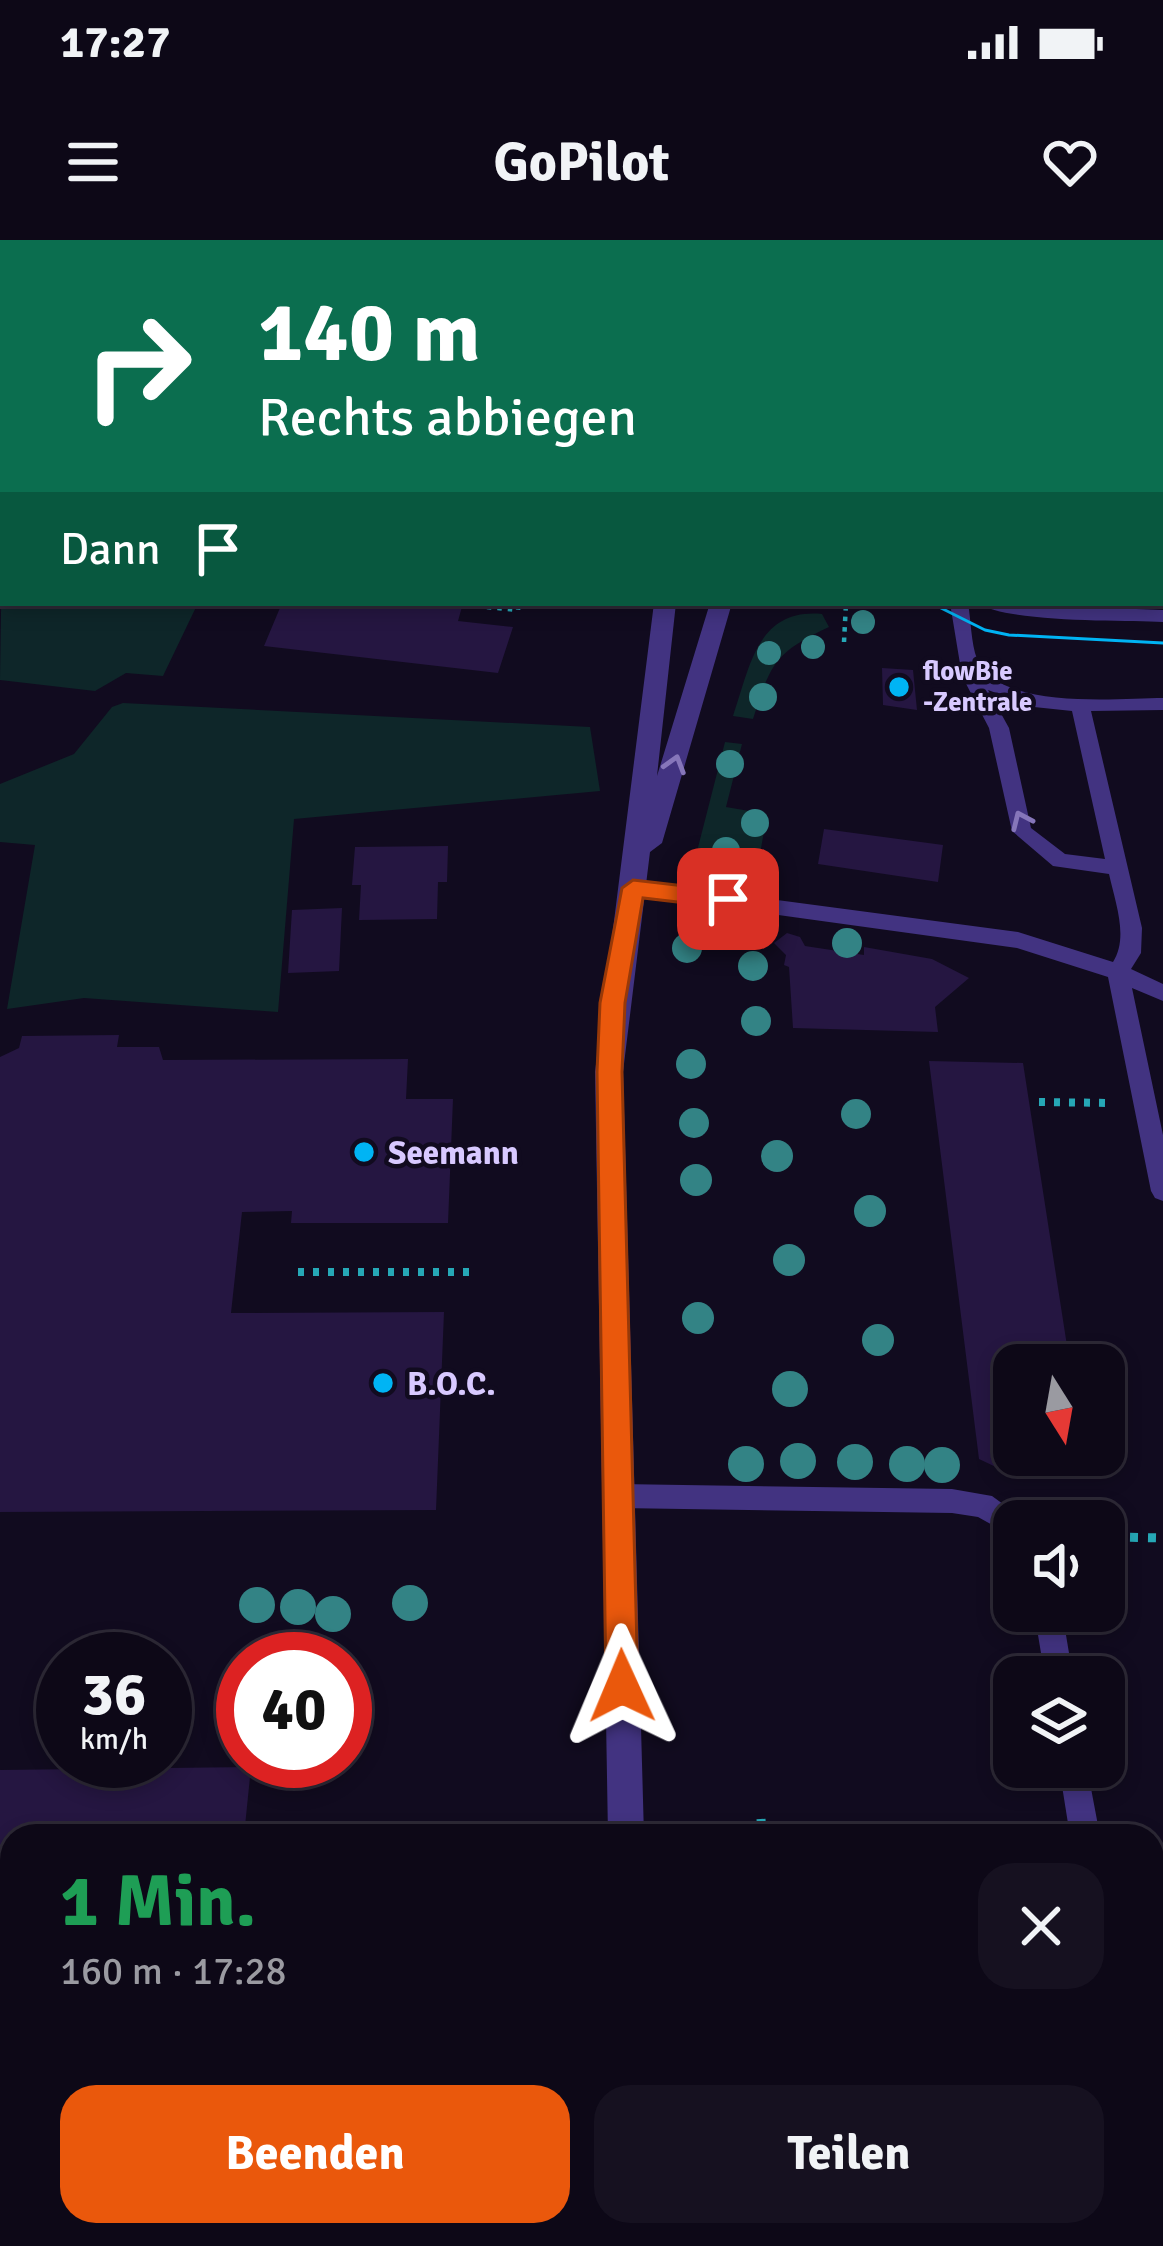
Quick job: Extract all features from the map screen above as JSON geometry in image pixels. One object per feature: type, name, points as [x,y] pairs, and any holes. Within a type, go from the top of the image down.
[{"type":"street","points":[[626,1824],[609,1072],[613,1003],[633,888],[648,713],[665,606]]},
{"type":"street","points":[[633,888],[671,778],[720,606]]},
{"type":"lane","points":[[959,606],[967,659],[983,706],[999,728],[1022,831],[1060,861],[1117,868]]},
{"type":"lane","points":[[1006,606],[1163,616]]},
{"type":"lane","points":[[967,659],[983,681],[1002,693],[1080,703],[1163,704]]},
{"type":"lane","points":[[1080,703],[1131,932],[1130,953],[1118,972],[1163,1191]]},
{"type":"lane","points":[[633,888],[1018,940],[1118,972],[1163,993]]},
{"type":"lane","points":[[619,1496],[952,1501],[983,1505],[993,1511]]},
{"type":"lane","points":[[1077,1788],[1083,1824]]},
{"type":"path","points":[[476,606],[518,610],[519,606]]},
{"type":"path","points":[[844,642],[846,606]]},
{"type":"path","points":[[1040,1102],[1145,1103]]},
{"type":"path","points":[[298,1272],[472,1272]]},
{"type":"path","points":[[1125,1537],[1163,1538]]},
{"type":"path","points":[[761,1819],[761,1824]]},
{"type":"green space","points":[[1,606],[197,606],[163,676],[126,673],[95,691],[0,680]]},
{"type":"green space","points":[[822,614],[829,627],[796,644],[777,662],[753,719],[733,716],[751,661],[770,631],[800,615]]},
{"type":"green space","points":[[123,703],[590,727],[600,791],[294,819],[278,1012],[84,998],[7,1009],[35,845],[0,842],[0,784],[74,754],[112,707]]},
{"type":"green space","points":[[725,742],[742,744],[726,807],[767,814],[756,877],[693,867]]},
{"type":"building","points":[[281,606],[462,606],[458,621],[513,627],[498,673],[264,646]]},
{"type":"building","name":"flowBie -Zentrale","points":[[882,668],[913,670],[917,710],[883,705]]},
{"type":"building","points":[[824,829],[943,845],[938,882],[818,864]]},
{"type":"building","points":[[448,846],[447,882],[438,882],[437,919],[359,920],[361,885],[352,885],[355,847]]},
{"type":"building","points":[[342,908],[339,971],[288,973],[292,910]]},
{"type":"building","points":[[787,933],[800,937],[805,946],[864,955],[864,947],[932,959],[969,978],[935,1007],[938,1032],[793,1028],[789,967],[784,965],[786,955],[774,943]]},
{"type":"building","points":[[119,1035],[117,1047],[159,1047],[163,1060],[408,1059],[406,1099],[453,1099],[448,1223],[291,1223],[292,1211],[242,1212],[231,1313],[444,1312],[436,1510],[0,1512],[0,1057],[19,1048],[22,1036]]},
{"type":"building","points":[[929,1061],[1023,1063],[1067,1344],[993,1344],[993,1466],[979,1459]]},
{"type":"building","points":[[1015,1476],[1088,1476],[1088,1479]]},
{"type":"building","points":[[216,1767],[216,1788],[249,1788],[245,1824],[0,1824],[0,1770],[36,1770],[36,1788],[192,1788],[192,1768]]},
{"type":"tram line","points":[[937,606],[985,630],[1009,635],[1163,643]]},
{"type":"place","name":"flowBie -Zentrale","points":[[899,687]]},
{"type":"place","name":"Seemann","points":[[364,1152]]},
{"type":"place","name":"B.O.C.","points":[[383,1383]]},
{"type":"route","points":[[622,1686],[609,1072],[613,1003],[633,888],[728,899]]}]
